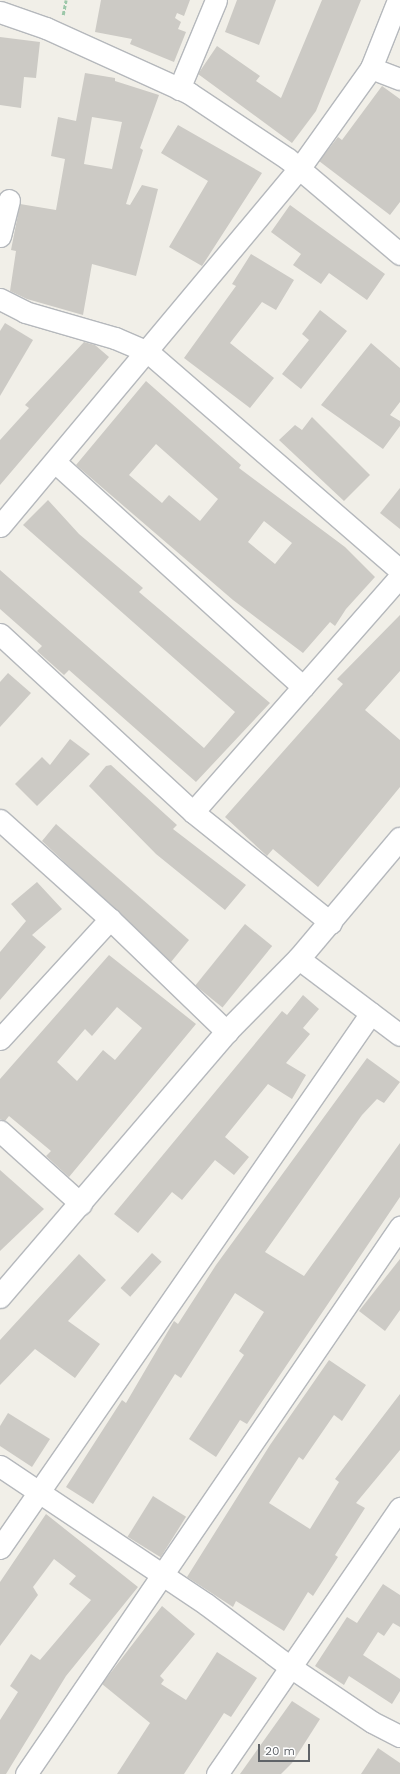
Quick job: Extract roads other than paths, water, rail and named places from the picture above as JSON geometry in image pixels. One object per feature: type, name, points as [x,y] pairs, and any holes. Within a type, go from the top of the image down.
[{"type":"street","points":[[179,89],[216,0]]},
{"type":"street","points":[[0,526],[148,352],[299,169],[371,68],[398,0]]},
{"type":"street","points":[[0,12],[46,28],[179,89],[299,169],[400,254]]},
{"type":"street","points":[[371,68],[400,79]]},
{"type":"street","points":[[0,236],[9,200]]},
{"type":"street","points":[[0,299],[25,312],[115,338],[148,352],[400,570]]},
{"type":"street","points":[[55,462],[303,686]]},
{"type":"street","points":[[194,812],[400,576]]},
{"type":"street","points":[[0,634],[194,812],[331,923]]},
{"type":"street","points":[[0,820],[110,919],[227,1032]]},
{"type":"street","points":[[0,1297],[227,1032],[299,959],[331,923],[400,839]]},
{"type":"street","points":[[0,1039],[110,919]]},
{"type":"street","points":[[299,959],[400,1035]]},
{"type":"street","points":[[0,1548],[372,1013]]},
{"type":"street","points":[[0,1131],[81,1204]]},
{"type":"street","points":[[26,1774],[400,1227]]},
{"type":"street","points":[[0,1466],[41,1491],[289,1666],[372,1722],[400,1736]]},
{"type":"street","points":[[217,1774],[289,1666],[400,1508]]}]
